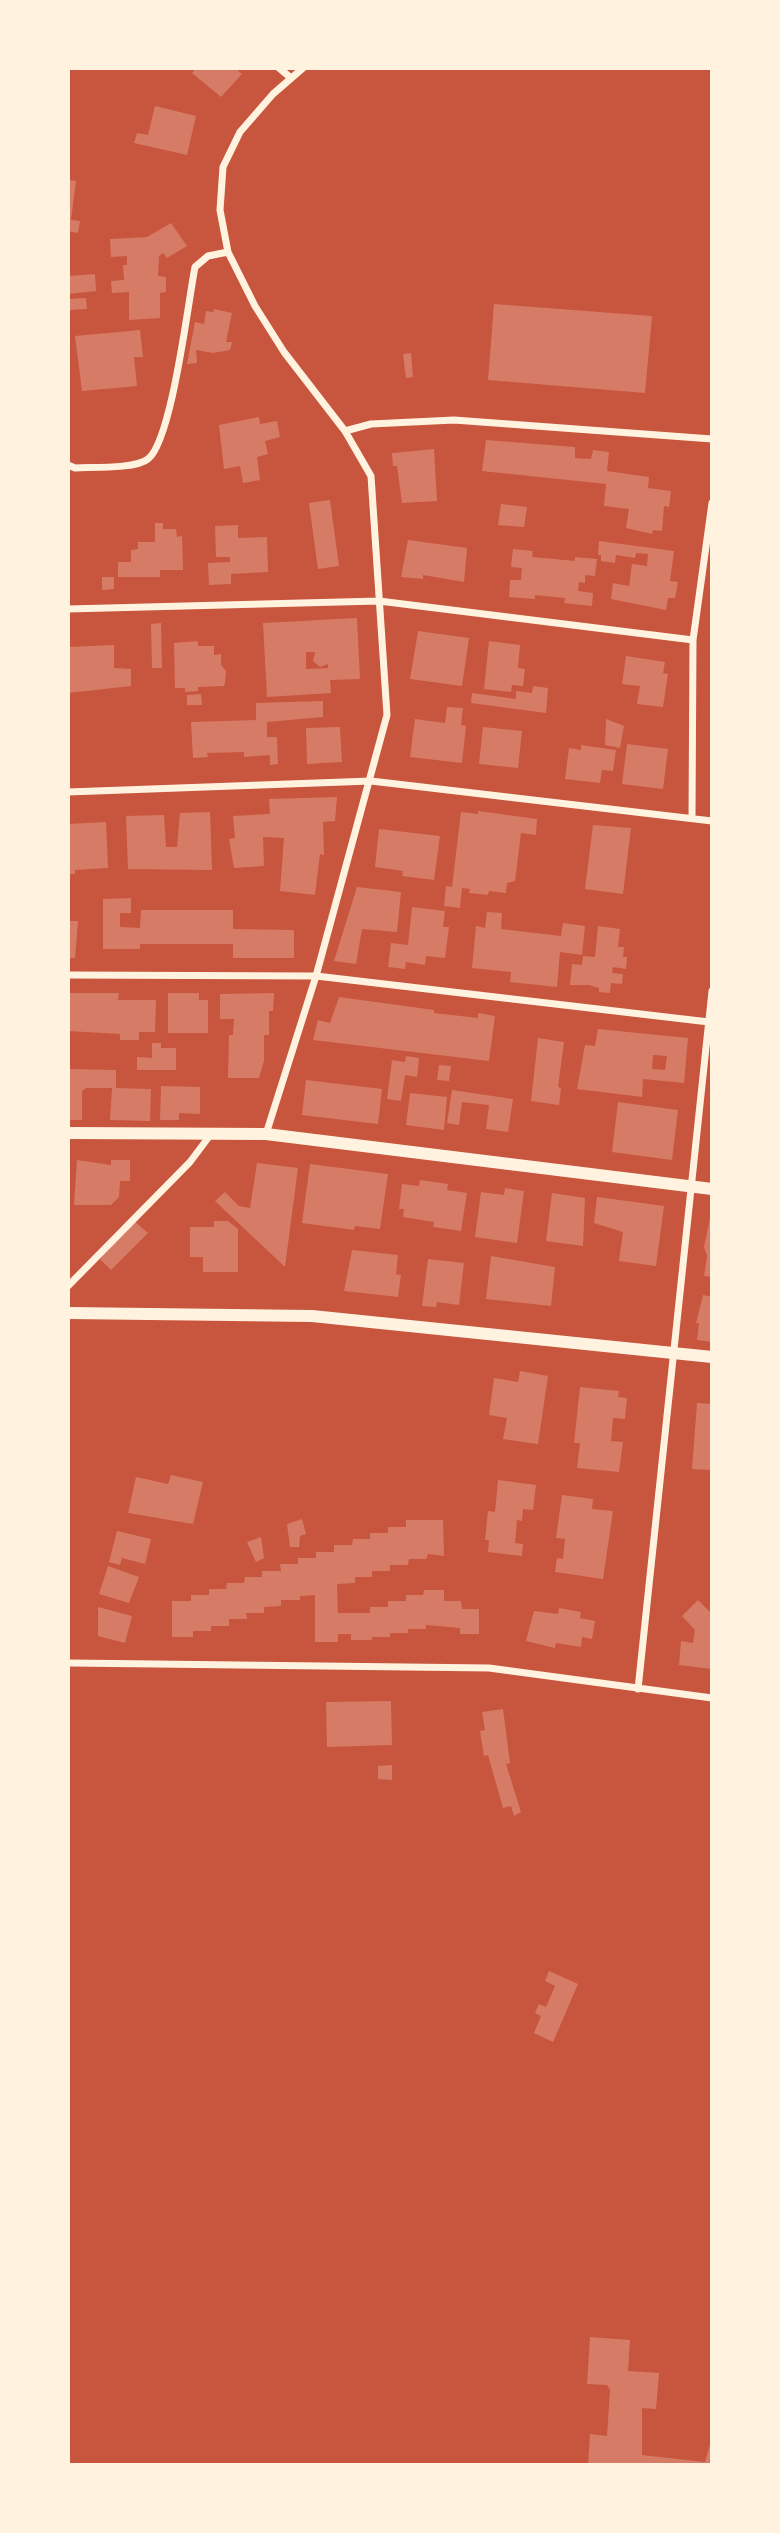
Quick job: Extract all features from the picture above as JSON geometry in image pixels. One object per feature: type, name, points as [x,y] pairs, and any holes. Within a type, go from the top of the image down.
[{"type":"street","points":[[279,68],[290,78]]},
{"type":"street","points":[[266,1134],[316,976],[387,715],[370,476],[345,431],[284,352],[228,252],[220,210],[223,167],[240,132],[290,78],[303,68]]},
{"type":"street","points":[[68,465],[75,468],[140,463],[151,457],[165,424],[195,267],[208,256],[228,252]]},
{"type":"street","points":[[345,431],[371,424],[454,420],[712,439]]},
{"type":"street","points":[[692,818],[693,640],[712,503]]},
{"type":"street","points":[[68,609],[379,601],[693,640]]},
{"type":"street","points":[[68,792],[371,781],[712,821]]},
{"type":"street","points":[[68,975],[316,976],[709,1022]]},
{"type":"street","points":[[638,1689],[671,1353],[712,991]]},
{"type":"street","points":[[68,1133],[266,1134],[712,1189]]},
{"type":"street","points":[[68,1286],[190,1162],[211,1133]]},
{"type":"street","points":[[68,1313],[312,1316],[712,1357]]},
{"type":"street","points":[[71,1663],[489,1668],[712,1698]]},
{"type":"building","points":[[196,68],[235,68],[242,74],[221,97],[192,73]]},
{"type":"building","points":[[155,106],[196,116],[187,155],[134,143],[137,133],[148,135]]},
{"type":"building","points":[[68,180],[76,181],[71,220],[80,221],[78,233],[68,231]]},
{"type":"building","points":[[171,223],[187,246],[167,258],[163,253],[159,256],[158,276],[166,277],[166,292],[160,293],[160,318],[129,320],[129,292],[112,293],[111,281],[124,280],[123,265],[127,265],[127,256],[111,257],[110,239],[147,237]]},
{"type":"building","points":[[95,274],[96,291],[68,294],[68,276]]},
{"type":"building","points":[[86,298],[87,309],[70,310],[69,299]]},
{"type":"building","points":[[494,304],[652,316],[645,393],[488,380]]},
{"type":"building","points":[[214,309],[232,313],[226,342],[232,342],[230,350],[213,353],[196,350],[197,363],[187,364],[195,322],[204,324],[206,311],[213,312]]},
{"type":"building","points":[[140,330],[143,357],[134,357],[137,386],[82,391],[75,336]]},
{"type":"building","points":[[411,353],[413,377],[406,378],[403,354]]},
{"type":"building","points":[[259,417],[260,424],[277,421],[280,437],[265,441],[268,454],[257,457],[260,480],[243,483],[240,466],[224,469],[219,425]]},
{"type":"building","points":[[486,440],[575,447],[575,458],[591,459],[593,450],[609,452],[607,471],[649,477],[648,488],[671,491],[669,507],[664,506],[662,531],[653,530],[652,534],[626,528],[629,509],[604,506],[606,484],[482,471]]},
{"type":"building","points":[[434,449],[437,501],[402,503],[397,466],[393,466],[392,453]]},
{"type":"building","points":[[330,500],[339,566],[318,569],[309,503]]},
{"type":"building","points":[[501,504],[527,507],[524,527],[498,525]]},
{"type":"building","points":[[155,523],[163,523],[163,529],[176,529],[177,537],[182,536],[183,570],[160,570],[160,577],[118,577],[118,562],[131,562],[131,550],[138,549],[138,542],[155,542]]},
{"type":"building","points":[[238,525],[238,538],[267,537],[268,572],[231,574],[231,584],[209,585],[208,563],[230,562],[230,557],[216,557],[215,526]]},
{"type":"building","points":[[408,540],[467,548],[464,582],[423,575],[423,579],[401,577]]},
{"type":"building","points":[[599,541],[674,551],[670,581],[678,582],[675,598],[668,598],[666,610],[611,599],[613,583],[629,586],[632,564],[647,566],[648,554],[636,553],[635,558],[616,555],[615,563],[601,561],[601,555],[598,555]]},
{"type":"building","points":[[513,549],[533,551],[532,557],[575,561],[575,557],[597,559],[595,576],[585,575],[585,583],[579,582],[578,591],[593,593],[592,606],[564,603],[565,598],[535,595],[535,599],[509,597],[510,580],[521,580],[522,568],[511,567]]},
{"type":"building","points":[[102,577],[114,577],[114,589],[102,590]]},
{"type":"building","points":[[357,618],[360,679],[330,680],[331,693],[267,697],[263,623]],"holes":[[[306,652],[315,652],[313,661],[320,667],[328,664],[328,668],[306,669]]]},
{"type":"building","points":[[161,623],[162,668],[152,668],[151,624]]},
{"type":"building","points":[[418,631],[469,638],[462,686],[410,679]]},
{"type":"building","points":[[198,641],[198,646],[214,646],[214,655],[221,654],[221,665],[226,671],[225,683],[224,686],[198,687],[198,691],[185,692],[185,688],[175,688],[174,643]]},
{"type":"building","points":[[489,641],[520,645],[518,668],[525,669],[523,686],[512,685],[511,692],[484,689]]},
{"type":"building","points":[[114,645],[114,668],[131,669],[131,686],[68,693],[68,647]]},
{"type":"building","points":[[626,656],[665,662],[663,673],[668,674],[663,707],[637,704],[640,686],[622,684]]},
{"type":"building","points":[[533,686],[548,688],[546,713],[471,703],[472,693],[516,699],[516,691],[532,693]]},
{"type":"building","points":[[201,694],[202,705],[187,705],[187,695]]},
{"type":"building","points":[[323,701],[323,717],[267,722],[267,737],[277,737],[278,764],[270,765],[270,755],[244,757],[244,752],[207,753],[208,757],[193,758],[191,722],[256,720],[256,703]]},
{"type":"building","points":[[447,707],[463,708],[461,725],[466,726],[462,763],[410,757],[415,719],[445,723]]},
{"type":"building","points":[[606,719],[624,726],[620,748],[605,745]]},
{"type":"building","points":[[340,727],[342,762],[307,764],[306,728]]},
{"type":"building","points":[[483,727],[522,731],[518,768],[479,764]]},
{"type":"building","points":[[627,744],[668,749],[663,789],[622,784]]},
{"type":"building","points":[[581,745],[616,750],[613,771],[602,770],[600,783],[565,779],[569,748],[581,750]]},
{"type":"building","points":[[337,797],[335,821],[323,822],[324,855],[320,854],[315,895],[280,891],[284,838],[263,837],[264,866],[234,868],[229,839],[235,838],[233,816],[270,814],[269,799]]},
{"type":"building","points":[[478,811],[537,819],[536,835],[521,833],[515,881],[507,883],[506,893],[469,893],[470,889],[462,888],[460,908],[444,906],[446,886],[452,887],[461,812],[478,814]]},
{"type":"building","points":[[210,812],[212,870],[128,869],[126,816],[164,815],[166,847],[177,847],[180,813]]},
{"type":"building","points":[[106,822],[108,868],[75,870],[75,874],[68,874],[68,824]]},
{"type":"building","points":[[593,825],[631,828],[623,894],[585,889]]},
{"type":"building","points":[[379,829],[440,836],[434,880],[402,876],[403,871],[375,867]]},
{"type":"building","points":[[357,887],[401,892],[397,932],[362,929],[356,964],[334,961]]},
{"type":"building","points":[[131,898],[131,913],[120,913],[120,927],[140,928],[141,910],[233,910],[233,929],[294,930],[294,958],[233,958],[233,944],[140,944],[140,949],[103,949],[103,899]]},
{"type":"building","points":[[412,907],[445,911],[443,927],[449,927],[445,958],[426,956],[425,965],[406,962],[405,969],[388,967],[391,943],[408,945]]},
{"type":"building","points":[[487,912],[502,913],[501,929],[561,936],[563,923],[585,926],[582,955],[560,952],[557,987],[510,982],[511,972],[472,968],[476,926],[485,928]]},
{"type":"building","points":[[68,921],[78,921],[75,958],[68,958]]},
{"type":"building","points":[[598,926],[620,929],[618,947],[624,947],[623,957],[627,957],[626,969],[613,967],[612,973],[623,974],[622,984],[611,983],[610,993],[599,992],[599,988],[589,985],[570,985],[572,964],[582,965],[583,956],[595,957]]},
{"type":"building","points":[[68,993],[119,993],[118,1000],[156,1000],[155,1032],[139,1032],[139,1040],[120,1040],[120,1034],[68,1031]]},
{"type":"building","points":[[168,993],[199,993],[199,1000],[208,1000],[208,1033],[168,1033]]},
{"type":"building","points":[[274,993],[273,1011],[269,1011],[269,1035],[264,1035],[264,1061],[259,1078],[228,1078],[229,1035],[233,1035],[234,1019],[220,1019],[220,994]]},
{"type":"building","points":[[339,997],[434,1010],[434,1013],[478,1018],[478,1013],[495,1016],[489,1061],[313,1040],[318,1020],[330,1023]]},
{"type":"building","points":[[598,1029],[688,1038],[684,1083],[643,1079],[642,1097],[577,1089],[585,1045],[595,1046]],"holes":[[[653,1055],[667,1056],[665,1070],[652,1069]]]},
{"type":"building","points":[[538,1038],[564,1042],[558,1087],[561,1088],[559,1105],[531,1101]]},
{"type":"building","points":[[152,1043],[161,1043],[161,1048],[176,1048],[176,1070],[137,1070],[137,1057],[152,1058]]},
{"type":"building","points":[[406,1056],[419,1058],[417,1077],[405,1075],[401,1101],[387,1099],[392,1060],[405,1062]]},
{"type":"building","points":[[439,1065],[451,1066],[449,1081],[437,1080]]},
{"type":"building","points":[[68,1069],[116,1070],[116,1088],[151,1089],[150,1121],[110,1120],[112,1088],[86,1088],[82,1091],[82,1120],[68,1120]]},
{"type":"building","points":[[306,1080],[382,1089],[378,1124],[302,1115]]},
{"type":"building","points":[[161,1086],[200,1087],[200,1114],[179,1113],[179,1120],[160,1120]]},
{"type":"building","points":[[452,1090],[513,1099],[508,1132],[486,1129],[489,1105],[462,1102],[459,1125],[447,1123]]},
{"type":"building","points":[[410,1093],[447,1097],[444,1130],[406,1125]]},
{"type":"building","points":[[618,1102],[678,1110],[672,1160],[612,1152]]},
{"type":"building","points":[[77,1160],[111,1165],[111,1160],[130,1160],[130,1181],[120,1181],[119,1197],[111,1205],[74,1205]]},
{"type":"building","points":[[257,1163],[298,1168],[285,1267],[215,1201],[225,1192],[239,1206],[250,1208]]},
{"type":"building","points":[[310,1164],[388,1174],[380,1229],[355,1226],[354,1230],[302,1223]]},
{"type":"building","points":[[420,1180],[448,1184],[447,1190],[467,1193],[461,1231],[433,1227],[434,1222],[403,1217],[404,1209],[399,1209],[402,1184],[419,1186]]},
{"type":"building","points":[[505,1188],[524,1191],[517,1243],[475,1237],[481,1192],[504,1195]]},
{"type":"building","points":[[552,1193],[585,1198],[583,1246],[546,1241]]},
{"type":"building","points":[[597,1197],[664,1206],[656,1266],[619,1261],[623,1232],[594,1223]]},
{"type":"building","points":[[711,1213],[712,1277],[704,1276],[707,1256],[704,1247]]},
{"type":"building","points":[[134,1221],[148,1233],[111,1270],[100,1259]]},
{"type":"building","points":[[214,1221],[228,1221],[238,1229],[238,1272],[203,1272],[203,1257],[190,1257],[190,1227],[214,1227]]},
{"type":"building","points":[[352,1250],[398,1255],[396,1274],[401,1275],[398,1297],[344,1291]]},
{"type":"building","points":[[491,1256],[555,1267],[551,1306],[486,1299]]},
{"type":"building","points":[[428,1259],[464,1263],[459,1305],[437,1302],[436,1307],[422,1306]]},
{"type":"building","points":[[703,1295],[712,1297],[712,1342],[697,1340],[699,1323],[696,1323]]},
{"type":"building","points":[[520,1371],[548,1376],[538,1444],[503,1439],[507,1418],[489,1415],[494,1378],[518,1382]]},
{"type":"building","points":[[580,1387],[619,1391],[618,1397],[627,1398],[625,1419],[613,1418],[611,1441],[623,1442],[619,1472],[577,1468],[580,1443],[574,1443]]},
{"type":"building","points":[[697,1403],[712,1404],[712,1470],[692,1469]]},
{"type":"building","points":[[171,1475],[203,1482],[193,1524],[128,1513],[136,1477],[168,1484]]},
{"type":"building","points":[[498,1480],[536,1485],[533,1510],[523,1509],[522,1521],[517,1520],[515,1543],[523,1544],[522,1556],[488,1552],[489,1540],[485,1540],[488,1511],[495,1512]]},
{"type":"building","points":[[562,1495],[593,1499],[592,1509],[613,1511],[603,1579],[555,1572],[557,1558],[563,1559],[565,1539],[556,1538]]},
{"type":"building","points":[[302,1519],[306,1534],[300,1536],[299,1547],[290,1547],[287,1524]]},
{"type":"building","points":[[406,1520],[443,1520],[444,1556],[428,1554],[426,1559],[409,1559],[408,1565],[390,1565],[390,1571],[372,1571],[372,1577],[355,1577],[355,1583],[337,1584],[338,1613],[370,1613],[370,1607],[388,1607],[388,1601],[406,1601],[406,1595],[423,1595],[424,1590],[444,1590],[444,1601],[461,1601],[462,1609],[479,1609],[479,1634],[460,1634],[460,1628],[426,1625],[426,1629],[408,1629],[408,1633],[390,1633],[390,1637],[372,1637],[372,1640],[351,1640],[351,1634],[338,1634],[338,1642],[315,1642],[315,1595],[300,1596],[300,1600],[281,1600],[281,1606],[264,1607],[264,1613],[246,1613],[247,1619],[229,1619],[229,1626],[211,1626],[211,1631],[193,1631],[193,1637],[172,1637],[172,1601],[191,1601],[191,1595],[209,1595],[209,1589],[226,1589],[227,1583],[244,1583],[245,1577],[262,1577],[262,1571],[281,1571],[280,1564],[298,1564],[298,1558],[316,1558],[316,1552],[334,1552],[334,1545],[352,1545],[353,1539],[370,1539],[370,1533],[388,1533],[388,1527],[406,1527]]},
{"type":"building","points":[[117,1531],[151,1539],[145,1564],[122,1558],[120,1565],[109,1562]]},
{"type":"building","points":[[261,1537],[264,1558],[256,1562],[247,1542]]},
{"type":"building","points":[[108,1566],[139,1577],[129,1603],[99,1594]]},
{"type":"building","points":[[698,1600],[712,1614],[712,1669],[679,1665],[681,1641],[693,1643],[695,1630],[682,1616]]},
{"type":"building","points":[[98,1607],[132,1616],[125,1643],[98,1636]]},
{"type":"building","points":[[559,1608],[581,1612],[580,1618],[595,1621],[592,1639],[582,1637],[581,1647],[556,1643],[555,1648],[526,1641],[534,1611],[558,1614]]},
{"type":"building","points":[[391,1701],[392,1745],[327,1747],[326,1702]]},
{"type":"building","points":[[503,1709],[510,1763],[506,1764],[521,1812],[514,1816],[511,1806],[503,1808],[488,1755],[484,1756],[480,1731],[485,1730],[482,1712]]},
{"type":"building","points":[[392,1765],[392,1780],[378,1779],[378,1766]]},
{"type":"building","points":[[549,1971],[578,1984],[553,2042],[534,2033],[541,2016],[535,2013],[539,2004],[546,2007],[555,1986],[545,1981]]},
{"type":"building","points":[[590,2337],[630,2340],[628,2371],[659,2373],[656,2409],[642,2408],[642,2455],[705,2462],[712,2437],[712,2465],[588,2465],[590,2434],[607,2436],[610,2390],[607,2385],[587,2384]]}]
